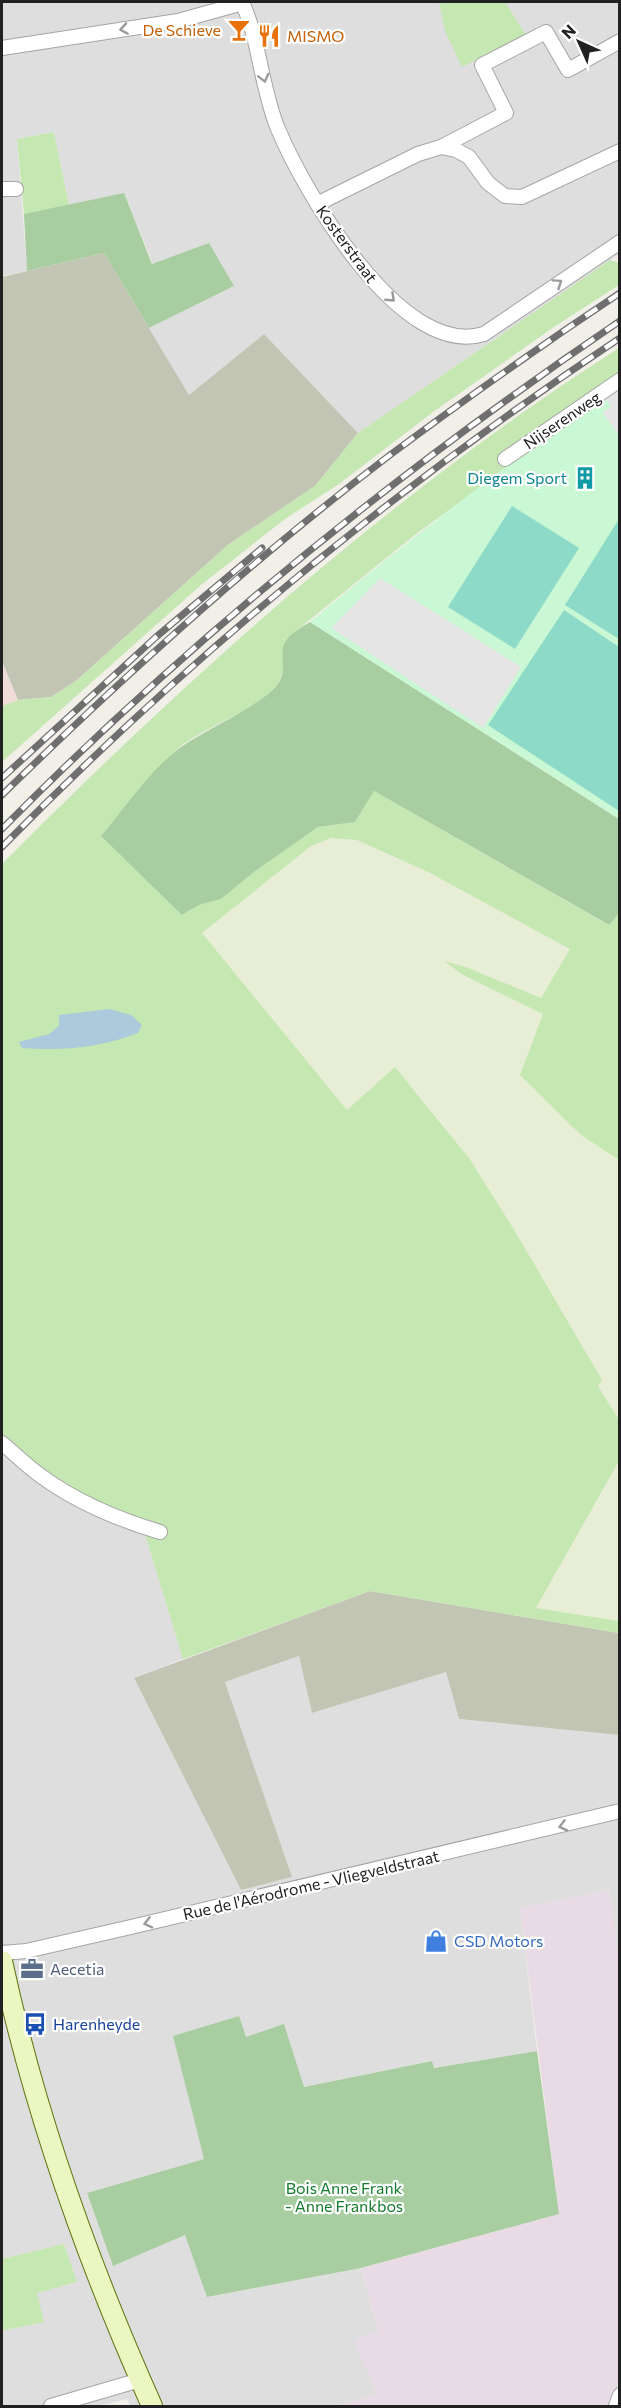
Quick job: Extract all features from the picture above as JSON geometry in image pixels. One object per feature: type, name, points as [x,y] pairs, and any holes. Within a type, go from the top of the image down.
[{"type":"main road","points":[[2,1961],[39,2107],[101,2286],[152,2406]]},
{"type":"street","points":[[2,48],[178,21],[242,2]]},
{"type":"street","name":"Kosterstraat","points":[[242,2],[277,126],[292,160],[317,204],[361,268],[393,302],[441,331],[467,339],[484,334],[620,242]]},
{"type":"street","points":[[317,204],[418,154],[441,147],[506,113],[482,65],[546,32],[568,70],[620,41]]},
{"type":"street","points":[[441,147],[456,150],[469,157],[488,183],[505,196],[522,197],[620,151]]},
{"type":"street","name":"Nijserenweg","points":[[505,459],[620,380]]},
{"type":"street","points":[[2,1443],[43,1478],[83,1500],[138,1525],[160,1532]]},
{"type":"street","name":"Rue de l'Aérodrome - Vliegveldstraat","points":[[2,1953],[26,1951],[138,1926],[620,1811]]},
{"type":"street","points":[[51,2406],[140,2380]]},
{"type":"street","points":[[616,2406],[620,2395]]},
{"type":"shaded area","points":[[2,2],[619,2],[619,254],[358,433],[264,334],[189,395],[149,328],[234,286],[153,264],[124,193],[69,206],[54,132],[17,139],[27,271],[2,276]]},
{"type":"shaded area","points":[[104,253],[189,395],[264,334],[358,433],[315,486],[229,544],[76,681],[51,697],[18,700],[2,661],[2,277]]},
{"type":"shaded area","points":[[619,391],[619,436],[603,412],[611,407],[606,399]]},
{"type":"shaded area","points":[[380,578],[521,667],[483,728],[331,628]]},
{"type":"shaded area","points":[[2,661],[18,700],[2,706]]},
{"type":"shaded area","points":[[331,838],[357,840],[428,872],[570,949],[541,998],[466,967],[446,962],[463,975],[543,1014],[581,1135],[619,1160],[619,1420],[598,1386],[582,1346],[469,1158],[418,1094],[394,1068],[347,1110],[202,933],[311,846]]},
{"type":"shaded area","points":[[2,1438],[141,1521],[183,1659],[134,1678],[241,1890],[292,1877],[225,1682],[299,1656],[312,1713],[446,1672],[459,1719],[619,1735],[619,1966],[609,1890],[520,1908],[537,2051],[433,2068],[431,2061],[304,2087],[245,2037],[239,2016],[174,2036],[204,2159],[87,2193],[113,2266],[185,2235],[208,2297],[361,2268],[379,2332],[355,2340],[377,2394],[338,2406],[131,2406],[127,2399],[98,2406],[2,2406],[2,2331],[44,2322],[36,2293],[77,2282],[64,2244],[2,2259]]},
{"type":"shaded area","points":[[619,1461],[619,1621],[536,1608],[590,1513]]},
{"type":"shaded area","points":[[370,1591],[619,1633],[619,1735],[459,1719],[446,1672],[312,1713],[299,1656],[225,1682],[292,1877],[241,1890],[134,1678]]},
{"type":"shaded area","points":[[609,1890],[620,1966],[619,2406],[338,2406],[377,2394],[354,2340],[379,2331],[361,2268],[559,2214],[520,1908]]},
{"type":"green space","points":[[439,2],[505,2],[526,35],[462,67],[445,31]]},
{"type":"green space","points":[[54,132],[69,206],[24,214],[17,139]]},
{"type":"green space","points":[[124,193],[152,264],[209,243],[234,286],[149,328],[104,253],[27,271],[24,214]]},
{"type":"green space","points":[[610,260],[619,263],[619,285],[554,327],[433,412],[339,484],[285,519],[201,585],[2,762],[2,706],[18,700],[51,697],[76,681],[229,544],[315,486],[358,433]]},
{"type":"green space","points":[[619,348],[619,386],[416,534],[286,639],[281,677],[270,692],[245,710],[185,743],[174,752],[101,836],[183,915],[199,905],[221,899],[254,872],[318,827],[355,822],[374,791],[608,925],[619,913],[619,1160],[581,1135],[520,1075],[543,1014],[463,975],[444,961],[466,967],[541,998],[570,949],[428,872],[357,840],[331,838],[311,846],[202,933],[347,1110],[395,1067],[469,1158],[513,1228],[602,1380],[598,1386],[619,1420],[619,1461],[536,1608],[619,1621],[619,1633],[370,1591],[183,1659],[141,1521],[96,1502],[44,1474],[2,1438],[2,864],[146,724],[296,589],[453,463],[535,404]]},
{"type":"green space","points":[[604,397],[612,407],[603,413],[620,436],[619,819],[310,622],[454,506]]},
{"type":"green space","points":[[512,506],[579,548],[515,649],[448,607]]},
{"type":"green space","points":[[619,519],[619,639],[565,605]]},
{"type":"green space","points":[[564,610],[619,647],[619,811],[488,725]]},
{"type":"green space","points":[[310,622],[619,819],[619,913],[609,925],[374,791],[355,822],[318,827],[254,872],[221,899],[199,905],[182,915],[101,836],[166,759],[188,743],[245,710],[277,685],[281,679],[282,652],[285,642],[293,633]]},
{"type":"green space","name":"Bois Anne Frank - Anne Frankbos","points":[[239,2016],[246,2037],[284,2024],[304,2087],[432,2061],[434,2068],[537,2051],[559,2214],[361,2268],[207,2297],[185,2235],[113,2266],[87,2193],[204,2159],[173,2036]]},
{"type":"green space","points":[[64,2244],[77,2282],[37,2293],[44,2322],[2,2331],[2,2259]]},
{"type":"water","points":[[110,1009],[131,1015],[142,1025],[138,1033],[109,1042],[66,1049],[22,1048],[19,1042],[49,1034],[59,1026],[59,1015]]},
{"type":"railway","points":[[2,795],[143,662],[289,535],[418,434],[620,293]]},
{"type":"railway","points":[[2,829],[147,691],[298,560],[456,437],[620,321]]},
{"type":"railway","points":[[2,847],[146,708],[298,577],[456,453],[620,338]]},
{"type":"railway","points":[[2,778],[156,637],[262,548]]},
{"type":"place","name":"De Schieve","points":[[239,30]]},
{"type":"place","name":"MISMO","points":[[269,36]]},
{"type":"place","name":"Diegem Sport","points":[[585,478]]},
{"type":"place","name":"CSD Motors","points":[[436,1941]]},
{"type":"place","name":"Aecetia","points":[[32,1969]]},
{"type":"place","name":"Harenheyde","points":[[35,2024]]}]
